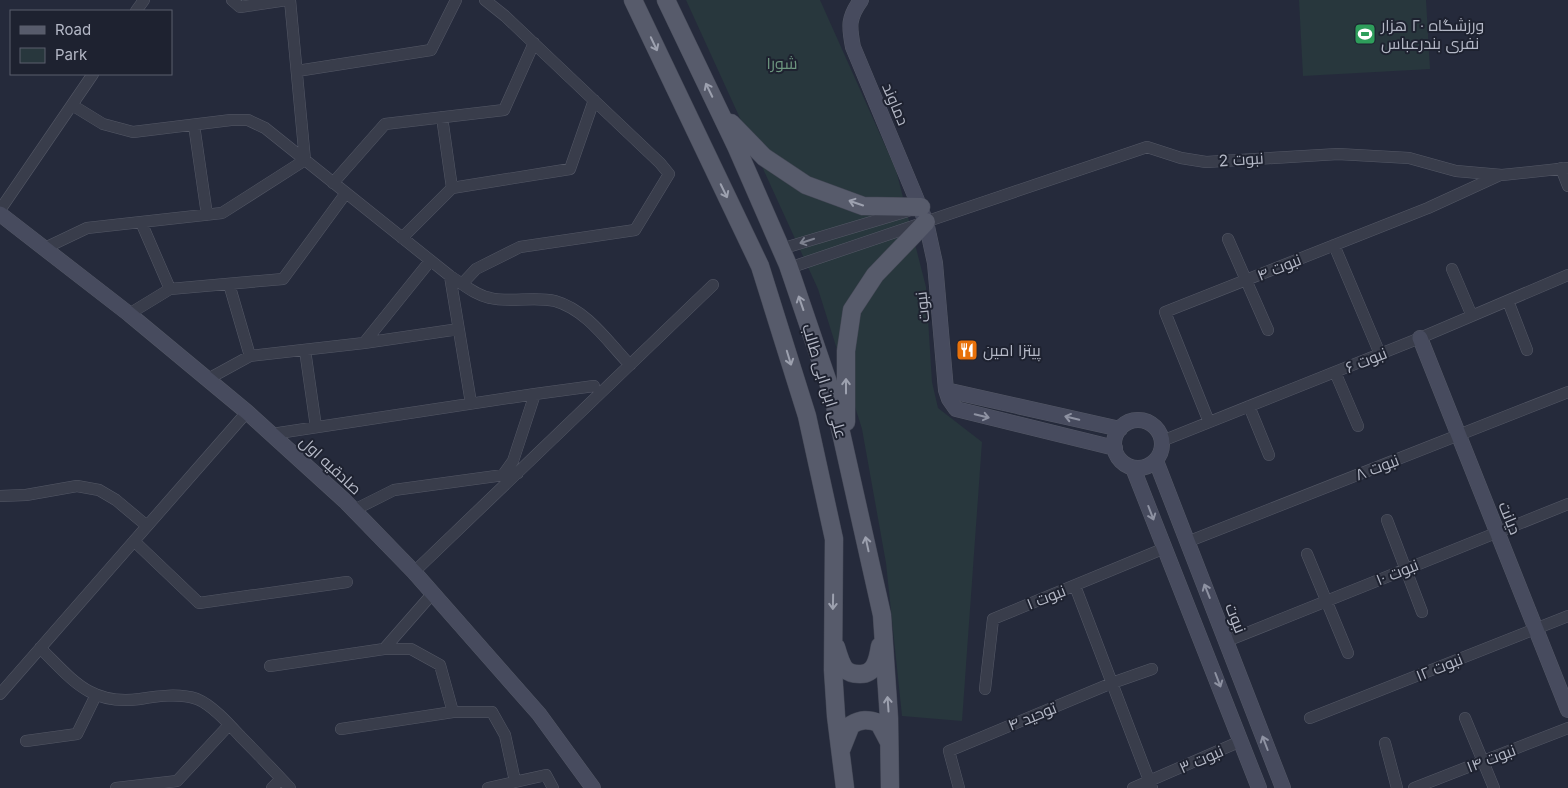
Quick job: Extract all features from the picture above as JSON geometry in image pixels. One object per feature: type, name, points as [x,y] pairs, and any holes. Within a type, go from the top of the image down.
[{"type":"main road","name":"علی ابن ابی طالب","points":[[633,0],[760,266],[807,416],[834,539],[833,680],[844,788]]},
{"type":"main road","name":"علی ابن ابی طالب","points":[[666,0],[736,146],[789,268],[833,397],[882,615],[890,788]]},
{"type":"main road","name":"دماوند","points":[[861,0],[850,18],[849,28],[853,46],[924,215]]},
{"type":"main road","points":[[719,112],[764,157],[806,185],[864,206],[924,215]]},
{"type":"main road","name":"صادقیه اول","points":[[0,214],[129,314],[248,412],[354,510],[414,572],[539,714],[593,788]]},
{"type":"main road","points":[[846,452],[846,351],[852,310],[875,275],[924,215]]},
{"type":"main road","name":"نبوت","points":[[924,215],[935,263],[946,390],[949,399],[956,409],[1115,448]]},
{"type":"main road","name":"دیانت","points":[[1420,338],[1568,710]]},
{"type":"main road","points":[[946,390],[1120,429]]},
{"type":"main road","points":[[1136,420],[1154,426],[1160,433],[1162,441],[1161,452],[1156,462],[1147,467],[1133,468],[1121,461],[1116,454],[1115,437],[1127,423],[1136,420]]},
{"type":"main road","name":"نبوت","points":[[1156,462],[1283,788]]},
{"type":"main road","points":[[1133,468],[1259,788]]},
{"type":"main road","points":[[833,637],[845,669],[852,674],[864,674],[872,670],[878,661],[883,630]]},
{"type":"main road","points":[[1206,650],[1227,641]]},
{"type":"main road","points":[[840,752],[851,725],[858,721],[870,720],[879,723],[889,743]]},
{"type":"street","points":[[232,0],[240,7],[288,0],[305,160]]},
{"type":"street","points":[[296,71],[431,50],[456,0]]},
{"type":"street","points":[[462,284],[476,269],[520,247],[635,230],[669,174],[660,163],[594,100],[486,0]]},
{"type":"street","points":[[333,183],[385,124],[504,110],[534,43]]},
{"type":"street","points":[[0,210],[92,75]]},
{"type":"street","points":[[402,238],[452,188],[570,169],[594,100]]},
{"type":"street","points":[[72,105],[103,124],[132,132],[231,120],[248,120],[265,128],[462,284],[490,298],[553,301],[564,305],[578,312],[592,324],[630,365]]},
{"type":"street","points":[[442,118],[452,188]]},
{"type":"street","points":[[194,125],[207,215]]},
{"type":"street","name":"نبوت 2","points":[[924,215],[1147,147],[1180,158],[1206,162],[1338,154],[1409,158],[1456,171],[1502,175],[1564,168]]},
{"type":"street","points":[[45,248],[88,228],[222,213],[305,160]]},
{"type":"street","points":[[1564,168],[1568,186]]},
{"type":"street","name":"نبوت ۴","points":[[1209,422],[1165,312],[1428,208],[1502,175]]},
{"type":"street","points":[[129,314],[170,289],[283,279],[346,193]]},
{"type":"street","points":[[781,249],[924,215]]},
{"type":"street","points":[[789,268],[924,215]]},
{"type":"street","points":[[141,222],[170,289]]},
{"type":"street","points":[[1228,239],[1268,330]]},
{"type":"street","points":[[1334,245],[1380,354]]},
{"type":"street","points":[[364,343],[430,260]]},
{"type":"street","points":[[1452,269],[1472,316]]},
{"type":"street","points":[[450,276],[472,403]]},
{"type":"street","name":"نبوت ۶","points":[[1162,441],[1420,338],[1568,276]]},
{"type":"street","points":[[229,284],[250,356]]},
{"type":"street","points":[[414,572],[713,285]]},
{"type":"street","points":[[1508,301],[1527,350]]},
{"type":"street","points":[[208,379],[250,356],[364,343],[459,329]]},
{"type":"street","points":[[305,350],[316,427]]},
{"type":"street","points":[[1335,372],[1358,426]]},
{"type":"street","points":[[272,434],[594,386]]},
{"type":"street","name":"نبوت ۸","points":[[1187,542],[1568,392]]},
{"type":"street","points":[[504,475],[514,461],[535,394]]},
{"type":"street","points":[[1249,406],[1269,455]]},
{"type":"street","points":[[0,694],[248,412]]},
{"type":"street","points":[[354,510],[394,490],[518,473]]},
{"type":"street","points":[[0,496],[26,495],[77,486],[99,490],[116,500],[147,526]]},
{"type":"street","name":"نبوت ۱۰","points":[[1227,641],[1568,504]]},
{"type":"street","points":[[1386,520],[1422,612]]},
{"type":"street","points":[[134,540],[199,603],[347,582]]},
{"type":"street","name":"نبوت ۱","points":[[985,689],[993,619],[1165,548]]},
{"type":"street","points":[[1307,554],[1348,652]]},
{"type":"street","points":[[1075,586],[1151,785]]},
{"type":"street","points":[[384,648],[433,593]]},
{"type":"street","name":"نبوت ۱۲","points":[[1310,718],[1568,616]]},
{"type":"street","points":[[40,648],[80,685],[96,695],[132,700],[158,696],[180,696],[198,700],[221,716],[290,788]]},
{"type":"street","points":[[270,666],[384,648],[411,650],[440,665],[453,712]]},
{"type":"street","name":"توحید ۴","points":[[958,788],[948,751],[1152,668]]},
{"type":"street","points":[[26,741],[76,734],[96,695]]},
{"type":"street","points":[[341,729],[453,712],[492,712],[504,735],[516,781]]},
{"type":"street","points":[[1465,718],[1494,788]]},
{"type":"street","points":[[116,788],[176,781],[229,725]]},
{"type":"street","name":"نبوت ۱۴","points":[[1414,788],[1568,728]]},
{"type":"street","name":"نبوت ۳","points":[[1133,788],[1151,785],[1241,741]]},
{"type":"street","points":[[1384,743],[1397,788]]},
{"type":"street","points":[[488,788],[546,775],[553,788]]},
{"type":"street","points":[[272,788],[281,779]]},
{"type":"green space","name":"شورا","points":[[686,0],[820,0],[896,170],[926,287],[932,382],[938,408],[982,442],[962,721],[902,716],[886,563],[862,429],[818,289]]},
{"type":"green space","name":"ورزشگاه ۲۰ هزار نفری بندرعباس","points":[[1299,0],[1426,0],[1430,69],[1303,76]]},
{"type":"place","name":"ورزشگاه ۲۰ هزار نفری بندرعباس","points":[[1365,34]]},
{"type":"place","name":"پیتزا امین","points":[[967,350]]}]
